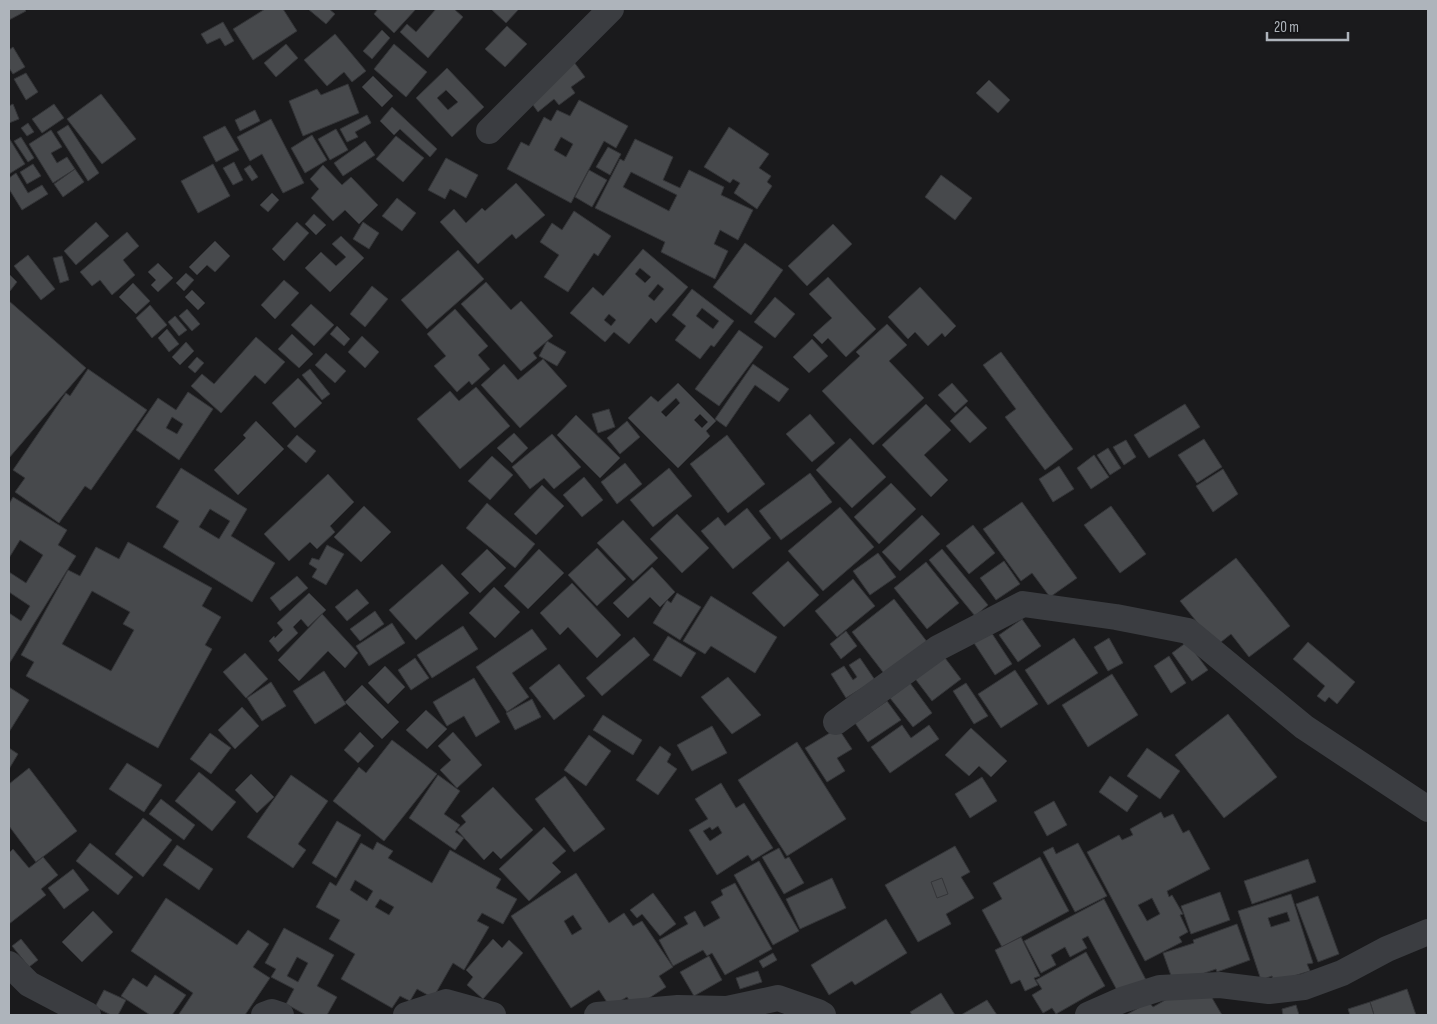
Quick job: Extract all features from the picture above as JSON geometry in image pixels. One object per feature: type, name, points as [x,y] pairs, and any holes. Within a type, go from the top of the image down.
[{"type":"street","points":[[488,131],[611,9]]},
{"type":"street","points":[[836,722],[938,648],[1023,604],[1097,614],[1188,631],[1304,727],[1428,809]]},
{"type":"street","points":[[1088,1015],[1122,1000],[1160,988],[1220,985],[1269,991],[1304,987],[1342,973],[1387,949],[1428,932]]},
{"type":"street","points":[[9,964],[29,984],[88,1015]]},
{"type":"street","points":[[598,1015],[678,1008],[727,1009],[778,998],[822,1015]]},
{"type":"street","points":[[406,1015],[446,1002],[493,1015]]},
{"type":"building","points":[[9,9],[24,9],[26,11],[9,20]]},
{"type":"building","points":[[265,9],[283,9],[297,31],[253,60],[233,29]]},
{"type":"building","points":[[308,9],[329,9],[335,14],[326,24]]},
{"type":"building","points":[[378,9],[416,9],[394,33],[374,14]]},
{"type":"building","points":[[436,9],[454,9],[463,17],[428,58],[400,32],[407,24],[416,32]]},
{"type":"building","points":[[491,9],[519,9],[506,23]]},
{"type":"building","points":[[223,22],[234,41],[225,46],[220,38],[207,44],[201,34]]},
{"type":"building","points":[[507,26],[527,44],[505,67],[485,49]]},
{"type":"building","points":[[382,30],[390,38],[372,59],[363,51]]},
{"type":"building","points":[[335,34],[366,71],[352,82],[344,72],[327,86],[304,60]]},
{"type":"building","points":[[286,44],[298,58],[276,77],[264,63]]},
{"type":"building","points":[[394,44],[427,72],[406,97],[374,69]]},
{"type":"building","points":[[13,47],[25,67],[13,74],[9,68],[9,50]]},
{"type":"building","points":[[571,58],[585,77],[571,87],[575,93],[559,105],[554,99],[538,112],[525,94]]},
{"type":"building","points":[[447,68],[484,107],[452,137],[416,98]],"holes":[[[446,90],[458,102],[448,110],[437,98]]]},
{"type":"building","points":[[26,73],[38,92],[26,100],[14,79]]},
{"type":"building","points":[[373,76],[393,96],[382,107],[362,87]]},
{"type":"building","points":[[989,80],[1010,100],[998,113],[976,93]]},
{"type":"building","points":[[348,84],[359,113],[303,136],[289,101],[317,89],[321,95]]},
{"type":"building","points":[[101,94],[136,139],[102,164],[67,119]]},
{"type":"building","points":[[579,100],[628,126],[616,148],[604,141],[571,203],[507,169],[521,142],[529,146],[544,117],[551,121],[557,110],[570,116]],"holes":[[[561,137],[573,144],[566,157],[554,150]]]},
{"type":"building","points":[[13,104],[19,119],[9,123],[9,106]]},
{"type":"building","points":[[54,104],[64,118],[42,133],[32,119]]},
{"type":"building","points":[[392,107],[437,149],[430,157],[400,129],[394,135],[380,121]]},
{"type":"building","points":[[255,110],[260,121],[240,131],[235,120]]},
{"type":"building","points":[[367,115],[371,123],[355,132],[358,137],[347,142],[340,129]]},
{"type":"building","points":[[271,119],[304,183],[283,193],[262,154],[250,161],[237,137]]},
{"type":"building","points":[[28,123],[34,132],[27,136],[21,128]]},
{"type":"building","points":[[68,125],[99,173],[88,181],[57,132]]},
{"type":"building","points":[[225,126],[239,150],[216,162],[203,137]]},
{"type":"building","points":[[729,127],[769,154],[759,168],[771,176],[767,182],[772,186],[757,209],[734,193],[740,183],[733,179],[730,183],[704,167]]},
{"type":"building","points":[[336,129],[348,150],[330,160],[318,139]]},
{"type":"building","points":[[51,130],[62,147],[51,153],[57,163],[67,157],[75,169],[53,183],[29,144]]},
{"type":"building","points":[[312,135],[327,160],[305,173],[291,148]]},
{"type":"building","points":[[396,136],[424,158],[403,182],[376,159]]},
{"type":"building","points":[[21,137],[34,158],[28,162],[14,141]]},
{"type":"building","points":[[9,138],[25,164],[9,174]]},
{"type":"building","points":[[635,139],[673,157],[663,180],[680,188],[689,170],[724,187],[721,195],[753,210],[738,240],[720,230],[714,244],[728,251],[715,279],[661,252],[665,242],[595,208],[620,159],[624,161]],"holes":[[[631,172],[677,195],[669,211],[623,187]]]},
{"type":"building","points":[[365,141],[375,155],[343,176],[334,163]]},
{"type":"building","points":[[608,147],[621,154],[610,175],[596,167]]},
{"type":"building","points":[[446,158],[478,175],[466,198],[450,189],[445,199],[428,190]]},
{"type":"building","points":[[234,162],[243,180],[233,185],[223,168]]},
{"type":"building","points":[[33,164],[41,176],[27,184],[20,172]]},
{"type":"building","points":[[213,164],[230,196],[198,213],[181,181]]},
{"type":"building","points":[[250,165],[258,177],[252,181],[244,169]]},
{"type":"building","points":[[323,165],[342,185],[351,177],[378,205],[359,224],[345,210],[333,221],[311,198],[319,189],[310,179]]},
{"type":"building","points":[[75,169],[84,182],[63,197],[54,184]]},
{"type":"building","points":[[589,170],[607,180],[592,207],[575,197]]},
{"type":"building","points":[[16,173],[28,193],[42,185],[48,194],[22,210],[9,189],[9,178]]},
{"type":"building","points":[[941,175],[972,198],[955,220],[925,197]]},
{"type":"building","points":[[516,183],[545,215],[516,239],[512,234],[478,264],[440,222],[454,209],[466,223],[482,208],[485,211]]},
{"type":"building","points":[[272,193],[279,200],[268,212],[260,205]]},
{"type":"building","points":[[397,198],[416,213],[402,231],[382,216]]},
{"type":"building","points":[[574,211],[611,236],[598,256],[594,253],[568,292],[544,277],[559,255],[540,242],[552,223],[562,230]]},
{"type":"building","points":[[314,214],[326,225],[316,235],[305,224]]},
{"type":"building","points":[[96,222],[109,236],[76,265],[64,251]]},
{"type":"building","points":[[297,222],[309,233],[284,261],[272,249]]},
{"type":"building","points":[[363,222],[379,233],[369,249],[353,239]]},
{"type":"building","points":[[833,224],[852,244],[807,286],[788,266]]},
{"type":"building","points":[[127,232],[139,246],[123,260],[135,275],[112,295],[100,280],[92,286],[80,272]]},
{"type":"building","points":[[341,236],[364,258],[330,292],[305,268],[321,252],[336,266],[346,257],[332,244]]},
{"type":"building","points":[[215,241],[230,256],[215,272],[207,265],[197,275],[189,267]]},
{"type":"building","points":[[745,243],[783,270],[751,315],[713,287]]},
{"type":"building","points":[[643,249],[688,287],[656,323],[651,318],[629,344],[614,332],[605,342],[570,313],[593,287],[603,296]],"holes":[[[640,268],[651,277],[645,283],[635,274]],[[658,284],[664,289],[654,301],[648,296]],[[609,314],[616,320],[611,326],[604,320]]]},
{"type":"building","points":[[458,250],[484,279],[427,329],[401,300]]},
{"type":"building","points":[[28,255],[55,289],[41,300],[14,266]]},
{"type":"building","points":[[62,256],[69,280],[60,283],[53,258]]},
{"type":"building","points":[[158,263],[173,278],[158,292],[151,285],[156,280],[148,272]]},
{"type":"building","points":[[186,273],[194,280],[184,291],[176,283]]},
{"type":"building","points":[[9,274],[17,282],[10,291],[9,290]]},
{"type":"building","points":[[828,277],[876,329],[846,357],[828,338],[822,344],[813,335],[832,318],[809,294]]},
{"type":"building","points":[[284,280],[299,293],[275,319],[261,305]]},
{"type":"building","points":[[486,282],[511,310],[521,301],[553,336],[533,353],[537,358],[521,371],[461,304]]},
{"type":"building","points":[[133,283],[150,301],[136,314],[119,297]]},
{"type":"building","points":[[372,286],[388,299],[365,327],[350,314]]},
{"type":"building","points":[[920,287],[956,326],[945,337],[942,333],[928,346],[915,332],[908,339],[888,317]]},
{"type":"building","points":[[692,289],[734,321],[714,347],[711,345],[700,359],[675,340],[686,326],[672,315]],"holes":[[[702,308],[719,321],[713,329],[696,316]]]},
{"type":"building","points":[[192,290],[205,303],[198,310],[185,297]]},
{"type":"building","points":[[775,297],[795,314],[775,338],[754,322]]},
{"type":"building","points":[[9,301],[86,368],[9,458]]},
{"type":"building","points":[[311,304],[334,325],[314,346],[291,325]]},
{"type":"building","points":[[150,305],[167,325],[152,338],[136,318]]},
{"type":"building","points":[[187,309],[200,324],[192,331],[179,316]]},
{"type":"building","points":[[455,309],[488,346],[478,355],[490,369],[472,385],[469,381],[457,392],[434,366],[446,356],[427,334]]},
{"type":"building","points":[[175,316],[187,330],[179,336],[168,322]]},
{"type":"building","points":[[887,324],[907,345],[889,361],[924,398],[873,445],[822,391],[860,356],[856,352]]},
{"type":"building","points":[[337,326],[350,339],[344,346],[330,334]]},
{"type":"building","points":[[167,329],[179,344],[169,352],[158,338]]},
{"type":"building","points":[[739,330],[763,347],[719,406],[695,389]]},
{"type":"building","points":[[292,334],[313,354],[299,368],[278,349]]},
{"type":"building","points":[[362,336],[379,352],[365,368],[348,352]]},
{"type":"building","points":[[256,337],[285,362],[265,384],[255,375],[221,413],[191,386],[202,374],[214,384]]},
{"type":"building","points":[[812,339],[828,356],[809,373],[793,357]]},
{"type":"building","points":[[547,341],[566,352],[557,366],[539,356]]},
{"type":"building","points":[[186,342],[194,351],[180,365],[172,357]]},
{"type":"building","points":[[1001,352],[1073,449],[1045,470],[1005,417],[1016,409],[983,365]]},
{"type":"building","points":[[326,353],[346,371],[335,383],[315,365]]},
{"type":"building","points":[[197,357],[204,363],[195,373],[188,367]]},
{"type":"building","points":[[543,359],[567,386],[520,428],[481,385],[504,364],[518,380]]},
{"type":"building","points":[[753,364],[789,389],[779,402],[755,385],[726,427],[715,419]]},
{"type":"building","points":[[88,369],[147,410],[91,490],[85,486],[59,523],[15,492],[25,478],[13,470],[66,393],[70,396]]},
{"type":"building","points":[[310,369],[330,394],[322,400],[302,375]]},
{"type":"building","points":[[298,378],[322,403],[295,428],[272,403]]},
{"type":"building","points":[[678,383],[716,421],[706,431],[710,436],[678,468],[628,418],[651,396],[658,402]],"holes":[[[676,398],[680,403],[666,417],[661,412]],[[700,414],[708,422],[702,428],[694,420]]]},
{"type":"building","points":[[952,383],[968,401],[955,413],[938,395]]},
{"type":"building","points":[[476,387],[510,426],[460,469],[417,419],[450,391],[459,401]]},
{"type":"building","points":[[188,392],[213,409],[179,460],[136,430],[158,398],[176,410]],"holes":[[[172,417],[183,424],[177,434],[166,428]]]},
{"type":"building","points":[[926,404],[951,430],[924,455],[948,480],[931,497],[882,445]]},
{"type":"building","points":[[1185,404],[1200,427],[1149,458],[1134,435]]},
{"type":"building","points":[[966,406],[987,428],[970,443],[950,421]]},
{"type":"building","points":[[609,409],[615,427],[598,433],[592,414]]},
{"type":"building","points":[[810,414],[835,443],[812,462],[786,434]]},
{"type":"building","points":[[576,415],[620,458],[600,478],[557,435]]},
{"type":"building","points":[[256,421],[284,449],[238,495],[214,470],[246,438],[243,435]]},
{"type":"building","points":[[627,421],[640,437],[620,454],[607,438]]},
{"type":"building","points":[[514,433],[528,448],[512,463],[497,448]]},
{"type":"building","points":[[552,434],[581,467],[554,489],[544,478],[530,489],[512,467]]},
{"type":"building","points":[[297,435],[316,451],[306,463],[287,446]]},
{"type":"building","points":[[727,435],[765,484],[728,513],[690,464]]},
{"type":"building","points":[[850,438],[886,477],[852,508],[816,470]]},
{"type":"building","points":[[1204,439],[1222,467],[1197,483],[1178,455]]},
{"type":"building","points":[[1126,440],[1136,457],[1124,465],[1113,447]]},
{"type":"building","points":[[1108,448],[1121,468],[1110,475],[1097,455]]},
{"type":"building","points":[[1094,455],[1109,477],[1091,489],[1077,468]]},
{"type":"building","points":[[492,456],[513,475],[490,500],[468,481]]},
{"type":"building","points":[[625,463],[642,484],[617,504],[601,482]]},
{"type":"building","points":[[1059,466],[1074,489],[1053,502],[1039,479]]},
{"type":"building","points":[[181,468],[247,509],[231,536],[275,563],[252,602],[163,547],[179,521],[156,507]],"holes":[[[210,509],[230,521],[219,539],[199,527]]]},
{"type":"building","points":[[669,468],[692,496],[653,527],[630,500]]},
{"type":"building","points":[[1223,469],[1238,494],[1213,512],[1196,486]]},
{"type":"building","points":[[810,473],[832,502],[781,540],[759,511]]},
{"type":"building","points":[[328,474],[354,502],[330,526],[335,532],[317,549],[310,542],[289,561],[264,534]]},
{"type":"building","points":[[584,477],[603,500],[582,517],[563,495]]},
{"type":"building","points":[[891,483],[916,509],[879,544],[854,517]]},
{"type":"building","points":[[542,485],[564,506],[536,535],[514,514]]},
{"type":"building","points":[[13,497],[67,530],[58,545],[76,556],[9,664],[9,613],[21,621],[30,606],[9,592],[9,572],[26,583],[43,555],[20,540],[9,558],[9,504]]},
{"type":"building","points":[[1022,502],[1077,578],[1050,597],[1032,573],[1021,581],[983,529]]},
{"type":"building","points":[[487,503],[535,544],[515,568],[466,528]]},
{"type":"building","points":[[364,506],[391,532],[361,562],[334,537]]},
{"type":"building","points":[[1111,506],[1146,554],[1120,573],[1084,525]]},
{"type":"building","points":[[840,507],[874,547],[823,591],[788,551]]},
{"type":"building","points":[[747,508],[771,538],[733,569],[701,531],[718,517],[725,526]]},
{"type":"building","points":[[677,514],[709,548],[682,573],[650,539]]},
{"type":"building","points":[[922,515],[940,534],[900,571],[882,552]]},
{"type":"building","points":[[623,520],[658,558],[633,581],[597,543]]},
{"type":"building","points":[[973,525],[995,553],[969,574],[946,546]]},
{"type":"building","points":[[128,542],[212,588],[202,606],[221,617],[205,645],[212,649],[158,748],[26,676],[34,662],[21,655],[68,570],[80,576],[96,547],[119,559]],"holes":[[[92,591],[130,612],[123,624],[134,630],[111,671],[62,644]]]},
{"type":"building","points":[[327,545],[344,554],[326,585],[312,577],[317,569],[309,564],[312,558],[319,560]]},
{"type":"building","points":[[597,548],[626,579],[597,606],[568,575]]},
{"type":"building","points":[[487,549],[506,568],[480,593],[461,574]]},
{"type":"building","points":[[539,549],[564,573],[528,609],[504,586]]},
{"type":"building","points":[[942,549],[988,605],[975,616],[929,560]]},
{"type":"building","points":[[878,553],[896,577],[870,595],[853,571]]},
{"type":"building","points":[[1236,558],[1290,626],[1249,657],[1231,634],[1216,646],[1180,601]]},
{"type":"building","points":[[788,561],[819,595],[784,627],[752,593]]},
{"type":"building","points":[[1004,561],[1020,584],[996,600],[980,578]]},
{"type":"building","points":[[926,562],[959,603],[927,629],[894,588]]},
{"type":"building","points":[[442,564],[469,593],[416,640],[389,610]]},
{"type":"building","points":[[652,567],[675,592],[660,607],[650,597],[628,618],[613,603]]},
{"type":"building","points":[[297,576],[308,588],[280,611],[270,598]]},
{"type":"building","points":[[853,579],[875,606],[837,637],[815,611]]},
{"type":"building","points":[[572,583],[621,635],[597,658],[568,627],[560,635],[540,613]]},
{"type":"building","points":[[494,587],[520,612],[495,638],[469,613]]},
{"type":"building","points":[[357,589],[369,603],[347,621],[335,607]]},
{"type":"building","points":[[309,593],[326,610],[308,627],[301,619],[293,627],[298,633],[278,652],[269,641],[283,630],[277,623]]},
{"type":"building","points":[[677,593],[701,607],[680,640],[653,623],[667,600],[671,603]]},
{"type":"building","points":[[711,596],[777,637],[755,673],[711,646],[705,654],[683,641]]},
{"type":"building","points":[[894,599],[928,643],[886,676],[852,632]]},
{"type":"building","points":[[375,611],[384,624],[360,641],[350,629]]},
{"type":"building","points":[[322,614],[358,653],[345,668],[328,651],[299,681],[278,660]]},
{"type":"building","points":[[1022,619],[1041,646],[1018,662],[999,635]]},
{"type":"building","points":[[392,623],[405,643],[369,666],[356,646]]},
{"type":"building","points":[[463,626],[478,649],[432,678],[417,655]]},
{"type":"building","points":[[532,629],[547,649],[512,673],[529,697],[507,712],[476,667]]},
{"type":"building","points":[[846,631],[857,646],[841,659],[830,644]]},
{"type":"building","points":[[991,632],[1012,664],[995,675],[974,643]]},
{"type":"building","points":[[668,636],[696,653],[681,677],[653,660]]},
{"type":"building","points":[[634,637],[650,655],[602,696],[586,678]]},
{"type":"building","points":[[1074,638],[1098,673],[1048,705],[1025,670]]},
{"type":"building","points":[[1109,638],[1123,663],[1108,671],[1094,647]]},
{"type":"building","points":[[1187,642],[1208,670],[1192,681],[1172,653]]},
{"type":"building","points":[[1308,642],[1355,682],[1337,704],[1329,697],[1325,702],[1317,696],[1325,686],[1293,659]]},
{"type":"building","points":[[245,653],[268,679],[246,698],[223,672]]},
{"type":"building","points":[[942,654],[961,679],[932,701],[913,676]]},
{"type":"building","points":[[1169,656],[1186,683],[1171,693],[1154,666]]},
{"type":"building","points":[[415,658],[429,678],[411,690],[398,670]]},
{"type":"building","points":[[860,658],[875,680],[846,698],[831,674],[844,666],[853,680],[857,677],[849,665]]},
{"type":"building","points":[[559,664],[585,696],[554,720],[529,688]]},
{"type":"building","points":[[385,666],[405,687],[388,704],[368,683]]},
{"type":"building","points":[[1015,670],[1038,704],[1001,728],[978,694]]},
{"type":"building","points":[[324,671],[346,704],[315,724],[293,691]]},
{"type":"building","points":[[1112,674],[1138,715],[1088,747],[1062,705]]},
{"type":"building","points":[[728,677],[761,715],[732,734],[701,697]]},
{"type":"building","points":[[474,678],[500,722],[476,737],[464,716],[447,726],[433,702]]},
{"type":"building","points":[[271,682],[286,706],[262,721],[247,698]]},
{"type":"building","points":[[910,683],[932,713],[913,727],[890,698]]},
{"type":"building","points":[[966,683],[988,716],[974,724],[953,691]]},
{"type":"building","points":[[362,685],[399,722],[382,739],[345,702]]},
{"type":"building","points":[[9,687],[29,700],[9,732]]},
{"type":"building","points":[[532,699],[541,717],[515,730],[506,713]]},
{"type":"building","points":[[887,701],[901,720],[868,742],[855,723]]},
{"type":"building","points":[[242,707],[259,726],[235,749],[218,730]]},
{"type":"building","points":[[426,710],[447,729],[427,749],[406,730]]},
{"type":"building","points":[[1228,714],[1277,777],[1224,818],[1175,755]]},
{"type":"building","points":[[603,715],[642,740],[633,755],[593,730]]},
{"type":"building","points":[[902,725],[911,738],[929,725],[939,739],[890,773],[871,747]]},
{"type":"building","points":[[712,726],[727,753],[692,771],[677,745]]},
{"type":"building","points":[[838,728],[852,749],[837,758],[845,771],[827,782],[805,748]]},
{"type":"building","points":[[971,728],[1007,761],[991,777],[979,766],[969,776],[945,755]]},
{"type":"building","points":[[360,732],[374,746],[358,763],[344,750]]},
{"type":"building","points":[[453,732],[482,765],[457,788],[440,770],[451,760],[438,746]]},
{"type":"building","points":[[210,733],[231,748],[211,774],[190,759]]},
{"type":"building","points":[[589,735],[611,751],[586,786],[564,770]]},
{"type":"building","points":[[392,740],[437,774],[384,841],[333,801],[359,767],[366,773]]},
{"type":"building","points":[[797,742],[846,819],[787,856],[738,780]]},
{"type":"building","points":[[660,746],[671,754],[667,762],[677,769],[658,795],[636,780]]},
{"type":"building","points":[[9,748],[18,754],[9,769]]},
{"type":"building","points":[[1147,748],[1180,771],[1160,799],[1127,776]]},
{"type":"building","points":[[127,763],[162,785],[144,812],[109,789]]},
{"type":"building","points":[[29,768],[77,831],[36,862],[9,826],[9,784]]},
{"type":"building","points":[[199,772],[236,802],[212,831],[175,801]]},
{"type":"building","points":[[251,774],[274,797],[257,813],[235,790]]},
{"type":"building","points":[[291,775],[328,801],[298,844],[306,850],[293,868],[247,837]]},
{"type":"building","points":[[438,775],[460,791],[444,814],[460,825],[455,832],[464,838],[455,850],[409,818]]},
{"type":"building","points":[[565,776],[605,829],[574,852],[535,799]]},
{"type":"building","points":[[1110,776],[1138,796],[1127,812],[1099,792]]},
{"type":"building","points":[[982,777],[997,801],[970,818],[955,794]]},
{"type":"building","points":[[721,783],[736,808],[744,803],[773,848],[752,861],[748,855],[717,875],[689,830],[708,819],[695,799]],"holes":[[[718,826],[722,833],[710,841],[703,831],[710,827],[712,830]]]},
{"type":"building","points":[[493,787],[533,830],[501,859],[493,851],[484,860],[457,830],[466,822],[461,816]]},
{"type":"building","points":[[161,799],[195,825],[184,840],[149,814]]},
{"type":"building","points":[[1054,801],[1067,825],[1047,836],[1034,812]]},
{"type":"building","points":[[1161,812],[1164,818],[1173,814],[1183,833],[1189,830],[1210,869],[1167,891],[1169,897],[1172,895],[1183,914],[1180,915],[1188,932],[1179,937],[1182,942],[1145,961],[1087,852],[1119,835],[1122,840],[1133,835],[1130,829]],"holes":[[[1152,898],[1160,914],[1147,921],[1138,905]]]},
{"type":"building","points":[[143,818],[172,840],[143,877],[115,854]]},
{"type":"building","points":[[337,821],[361,835],[336,878],[312,863]]},
{"type":"building","points":[[544,827],[566,851],[552,863],[561,872],[529,901],[499,869]]},
{"type":"building","points":[[377,842],[393,851],[388,858],[432,883],[450,850],[501,879],[496,888],[517,899],[503,924],[482,913],[477,921],[489,927],[464,970],[453,963],[433,998],[417,989],[410,1001],[400,996],[392,1008],[341,979],[355,954],[329,939],[340,920],[316,907],[330,882],[336,886],[361,843],[373,850]],"holes":[[[355,880],[373,891],[367,901],[350,890]],[[380,899],[394,907],[389,915],[375,907]]]},
{"type":"building","points":[[90,843],[133,877],[118,895],[76,861]]},
{"type":"building","points":[[1078,843],[1107,896],[1075,912],[1043,852],[1053,847],[1056,854]]},
{"type":"building","points":[[177,845],[213,869],[199,890],[163,865]]},
{"type":"building","points":[[955,846],[970,872],[961,877],[974,898],[946,914],[951,924],[918,942],[885,885]]},
{"type":"building","points":[[779,848],[785,859],[789,857],[804,883],[784,894],[762,857]]},
{"type":"building","points":[[13,849],[29,868],[43,857],[58,875],[41,889],[46,895],[9,924],[9,853]]},
{"type":"building","points":[[1040,857],[1069,911],[1002,947],[982,910],[1002,899],[993,883]]},
{"type":"building","points":[[1308,859],[1316,882],[1252,904],[1244,881]]},
{"type":"building","points":[[759,861],[799,931],[773,945],[734,875]]},
{"type":"building","points":[[73,869],[89,890],[64,909],[48,888]]},
{"type":"building","points":[[576,873],[609,923],[624,913],[633,926],[642,921],[673,967],[659,976],[666,987],[634,1008],[627,997],[610,1007],[599,990],[571,1008],[511,916]],"holes":[[[573,915],[582,929],[572,935],[564,921]]]},
{"type":"building","points":[[832,878],[846,908],[800,929],[786,899]]},
{"type":"building","points":[[942,878],[948,894],[937,898],[931,882]]},
{"type":"building","points":[[735,883],[772,949],[725,975],[712,953],[707,956],[703,950],[673,966],[659,940],[688,924],[684,917],[695,911],[704,927],[720,918],[711,902],[723,895],[721,890]]},
{"type":"building","points":[[1220,892],[1230,920],[1191,934],[1181,906]]},
{"type":"building","points":[[653,893],[676,924],[660,936],[642,914],[637,918],[630,910]]},
{"type":"building","points":[[1291,894],[1313,963],[1307,964],[1310,971],[1274,982],[1272,976],[1261,980],[1238,911]],"holes":[[[1287,912],[1290,921],[1271,927],[1268,918]]]},
{"type":"building","points":[[1318,896],[1339,954],[1318,962],[1296,904]]},
{"type":"building","points":[[166,898],[237,945],[248,930],[269,944],[253,967],[270,978],[245,1015],[180,1015],[193,993],[131,951]]},
{"type":"building","points":[[1104,899],[1146,980],[1119,994],[1088,936],[1082,939],[1087,948],[1070,957],[1065,947],[1051,955],[1056,965],[1041,973],[1024,941]]},
{"type":"building","points":[[93,911],[113,932],[82,962],[62,942]]},
{"type":"building","points":[[886,919],[907,953],[855,985],[852,981],[829,995],[811,965]]},
{"type":"building","points":[[1237,924],[1250,960],[1217,972],[1216,969],[1174,984],[1163,953],[1194,943],[1193,940]]},
{"type":"building","points":[[284,928],[334,955],[317,986],[337,997],[327,1015],[306,1015],[286,1004],[294,989],[271,977],[276,969],[265,963]],"holes":[[[297,957],[308,963],[298,982],[287,976]]]},
{"type":"building","points":[[1021,937],[1040,976],[1034,978],[1038,985],[1025,991],[1020,980],[1011,984],[995,950]]},
{"type":"building","points":[[21,939],[38,960],[29,967],[12,946]]},
{"type":"building","points":[[493,939],[502,948],[509,940],[523,953],[483,999],[467,985],[473,977],[466,970]]},
{"type":"building","points":[[1086,952],[1105,986],[1056,1014],[1052,1008],[1043,1013],[1032,995],[1042,989],[1036,980]]},
{"type":"building","points":[[773,953],[777,960],[763,968],[759,961]]},
{"type":"building","points":[[709,956],[722,980],[694,996],[680,972]]},
{"type":"building","points":[[758,971],[762,982],[740,989],[736,978]]},
{"type":"building","points":[[155,975],[186,995],[172,1015],[150,1015],[121,996],[133,978],[147,987]]},
{"type":"building","points":[[1188,987],[1208,991],[1222,1015],[1126,1015],[1149,1002],[1153,1007]]},
{"type":"building","points":[[1407,989],[1416,1015],[1374,1015],[1370,1002]]},
{"type":"building","points":[[104,990],[126,1000],[118,1015],[111,1015],[95,1007]]},
{"type":"building","points":[[941,993],[955,1015],[912,1015],[910,1012]]},
{"type":"building","points":[[987,1000],[997,1015],[961,1015]]},
{"type":"building","points":[[1370,1002],[1374,1015],[1350,1015],[1348,1009]]},
{"type":"building","points":[[1296,1005],[1299,1015],[1283,1015],[1282,1009]]}]
